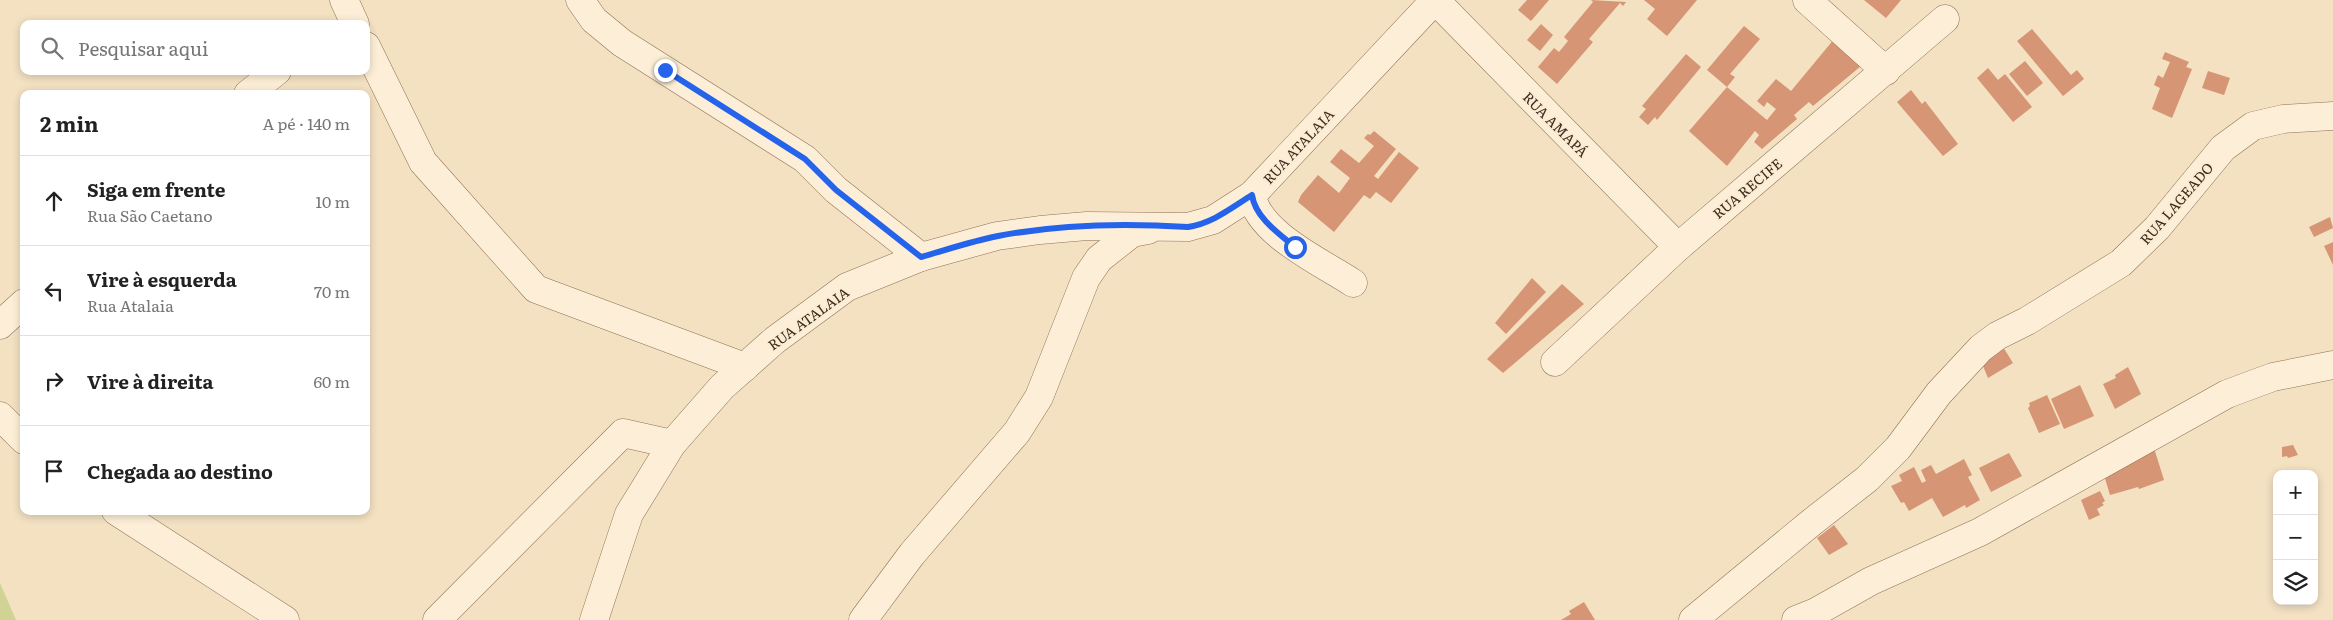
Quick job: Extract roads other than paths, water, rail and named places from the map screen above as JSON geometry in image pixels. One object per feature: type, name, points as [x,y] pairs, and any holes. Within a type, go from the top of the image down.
[{"type":"street","points":[[580,0],[594,20],[622,43],[805,159],[836,190],[921,257]]},
{"type":"street","name":"RUA ATALAIA","points":[[594,620],[629,514],[672,444],[722,387],[775,340],[847,287],[921,257],[997,236],[1087,226],[1188,227],[1202,225],[1213,220],[1252,195],[1435,0]]},
{"type":"street","name":"RUA AMAPÁ","points":[[1435,0],[1678,247]]},
{"type":"street","points":[[1807,0],[1886,71]]},
{"type":"street","name":"RUA RECIFE","points":[[1555,362],[1678,247],[1945,19]]},
{"type":"street","points":[[370,54],[423,162],[536,289],[745,367]]},
{"type":"street","points":[[253,90],[272,75]]},
{"type":"street","name":"RUA LAGEADO","points":[[1693,620],[1867,479],[1898,448],[1939,393],[1981,348],[1997,336],[2027,321],[2121,263],[2157,228],[2223,148],[2253,126],[2283,119],[2333,116]]},
{"type":"street","points":[[1252,195],[1254,205],[1273,229],[1295,247],[1352,283]]},
{"type":"street","points":[[863,620],[912,554],[1017,432],[1029,414],[1039,397],[1086,278],[1099,259],[1132,234],[1167,226]]},
{"type":"street","points":[[0,325],[20,307]]},
{"type":"street","points":[[1796,620],[1816,612],[1871,581],[1980,532],[2227,394],[2273,377],[2333,365]]},
{"type":"street","points":[[0,416],[20,436]]},
{"type":"street","points":[[437,620],[622,433],[672,444]]},
{"type":"street","points":[[122,515],[285,620]]}]
